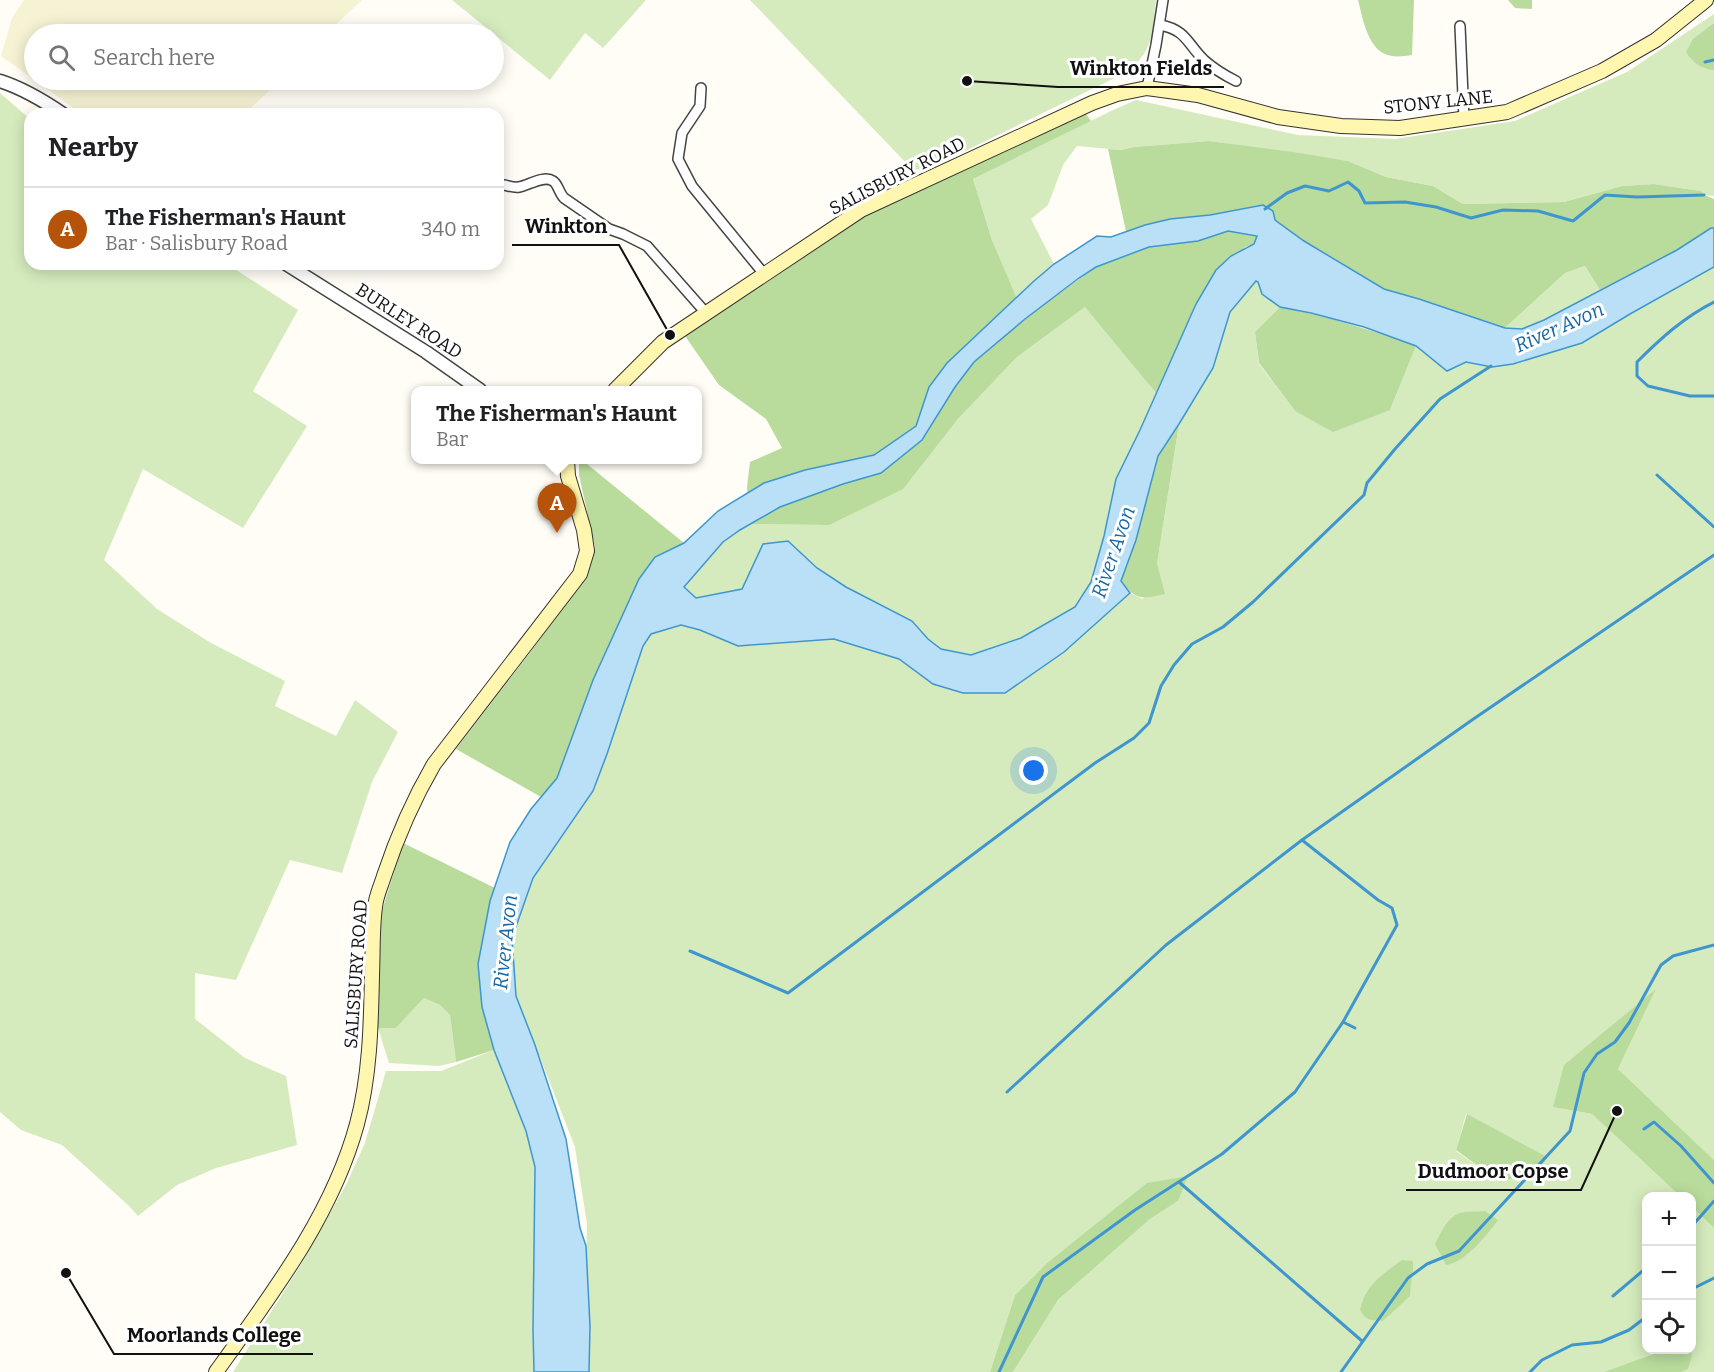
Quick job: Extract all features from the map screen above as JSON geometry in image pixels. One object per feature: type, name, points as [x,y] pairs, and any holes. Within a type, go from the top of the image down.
[{"type":"main road","name":"STONY LANE","points":[[1147,88],[1198,95],[1278,117],[1341,126],[1400,128],[1464,119],[1508,112],[1602,71],[1656,40],[1706,0]]},
{"type":"main road","name":"SALISBURY ROAD","points":[[619,386],[663,342],[861,210],[1092,103],[1117,94],[1147,88]]},
{"type":"main road","name":"SALISBURY ROAD","points":[[216,1372],[265,1303],[323,1211],[349,1149],[358,1123],[367,1071],[371,1027],[375,904],[393,848],[418,792],[434,764],[580,574],[587,551],[584,530],[568,476],[567,464]]},
{"type":"street","points":[[1147,88],[1163,0]]},
{"type":"street","points":[[1160,25],[1172,27],[1189,40],[1202,58],[1220,73],[1236,81]]},
{"type":"street","points":[[1460,26],[1464,119]]},
{"type":"street","points":[[0,81],[54,108]]},
{"type":"street","points":[[701,88],[700,106],[682,134],[678,159],[692,186],[764,274]]},
{"type":"street","points":[[504,185],[516,188],[544,179],[552,181],[564,198],[609,229],[647,246],[706,313]]},
{"type":"street","name":"BURLEY ROAD","points":[[296,270],[426,352],[474,386]]},
{"type":"shaded area","points":[[24,0],[362,0],[337,24],[24,24],[24,73],[1,56],[12,18]]},
{"type":"shaded area","points":[[49,90],[270,90],[251,108],[74,108]]},
{"type":"green space","points":[[452,0],[646,0],[603,48],[585,33],[550,80],[504,42],[504,24],[481,24]]},
{"type":"green space","points":[[750,0],[1156,0],[1150,42],[1141,58],[1123,74],[930,168],[916,170],[909,166]]},
{"type":"green space","points":[[1358,0],[1414,0],[1412,55],[1392,56],[1377,49],[1368,34]]},
{"type":"green space","points":[[1508,0],[1532,0],[1532,9],[1515,8]]},
{"type":"green space","points":[[1714,14],[1714,196],[1704,195],[1701,191],[1654,184],[1622,186],[1564,202],[1463,204],[1433,186],[1386,177],[1348,161],[1209,141],[1121,150],[1077,146],[1063,165],[1048,205],[1031,219],[1054,264],[1016,298],[992,240],[973,179],[1136,100],[1298,135],[1395,139],[1515,121],[1627,72]]},
{"type":"green space","points":[[1714,23],[1714,70],[1698,65],[1686,52],[1693,39]]},
{"type":"green space","points":[[0,93],[24,114],[24,270],[236,270],[298,310],[253,391],[307,426],[243,528],[143,469],[104,560],[157,609],[211,643],[285,681],[275,706],[336,736],[355,700],[398,732],[372,782],[342,873],[290,860],[236,980],[195,973],[195,1019],[245,1058],[286,1076],[297,1145],[216,1168],[177,1185],[138,1216],[62,1145],[21,1130],[0,1112]]},
{"type":"green space","points":[[1086,114],[1091,121],[973,179],[992,240],[1025,318],[1096,267],[1131,254],[1108,149],[1121,150],[1209,141],[1293,152],[1348,161],[1386,177],[1433,186],[1463,204],[1564,202],[1622,186],[1654,184],[1701,191],[1704,195],[1714,199],[1714,228],[1600,290],[1585,266],[1565,273],[1505,328],[1384,289],[1304,241],[1274,220],[1254,244],[1245,247],[1196,304],[1156,393],[1085,307],[1017,357],[957,420],[903,489],[829,525],[750,524],[747,487],[750,462],[782,448],[766,419],[719,385],[685,336],[860,218],[951,173]]},
{"type":"green space","points":[[1585,266],[1600,290],[1523,329],[1505,328],[1565,273]]},
{"type":"green space","points":[[1714,267],[1714,1160],[1618,1069],[1655,991],[1554,1107],[1592,1114],[1676,1192],[1642,1192],[1642,1354],[1696,1354],[1696,1211],[1714,1228],[1714,1372],[1013,1372],[1058,1300],[1150,1219],[1178,1201],[1147,1184],[1047,1263],[1015,1295],[990,1372],[583,1372],[587,1224],[575,1147],[516,996],[512,938],[533,878],[593,791],[643,646],[651,634],[681,625],[739,646],[834,639],[899,659],[933,684],[1004,693],[1064,652],[1130,593],[1143,599],[1157,564],[1179,424],[1213,368],[1230,312],[1256,281],[1262,294],[1280,307],[1255,332],[1259,364],[1295,411],[1390,410],[1416,346],[1447,371],[1466,362],[1492,367],[1514,364],[1582,343]],"holes":[[[1466,1114],[1546,1157],[1540,1171],[1500,1182],[1456,1151]]]},
{"type":"green space","points":[[1086,306],[1156,393],[1140,430],[1091,582],[1075,607],[1021,638],[971,655],[941,649],[928,639],[912,621],[846,587],[817,568],[788,541],[763,544],[742,589],[696,598],[684,587],[723,542],[750,524],[829,525],[957,420],[1017,357]]},
{"type":"green space","points":[[1280,307],[1349,324],[1416,346],[1390,410],[1333,432],[1295,411],[1259,363],[1255,332]]},
{"type":"green space","points":[[1179,424],[1157,564],[1165,594],[1140,597],[1131,592],[1121,581],[1136,540],[1158,456]]},
{"type":"green space","points":[[579,464],[587,464],[684,543],[655,557],[639,579],[593,680],[557,778],[541,797],[456,749],[586,575],[595,547],[579,475]]},
{"type":"green space","points":[[403,843],[495,888],[490,901],[478,964],[482,1007],[494,1050],[456,1062],[450,1015],[440,1005],[424,998],[396,1028],[378,1028],[378,954],[381,914]]},
{"type":"green space","points":[[1656,989],[1618,1069],[1714,1160],[1714,1228],[1696,1211],[1696,1192],[1676,1192],[1592,1114],[1553,1107],[1564,1065]]},
{"type":"green space","points":[[424,998],[440,1005],[450,1015],[456,1062],[439,1066],[389,1063],[378,1028],[396,1028]]},
{"type":"green space","points":[[494,1050],[526,1131],[535,1167],[534,1372],[233,1372],[302,1263],[346,1185],[365,1143],[386,1071],[441,1071]]},
{"type":"green space","points":[[1467,1114],[1547,1157],[1540,1171],[1500,1182],[1456,1150]]},
{"type":"green space","points":[[1188,1176],[1178,1201],[1150,1219],[1058,1300],[1013,1372],[990,1372],[1015,1295],[1047,1263],[1147,1183]]},
{"type":"green space","points":[[1485,1211],[1498,1220],[1468,1254],[1446,1265],[1435,1244],[1445,1226],[1451,1218],[1460,1213]]},
{"type":"green space","points":[[1402,1260],[1413,1261],[1410,1296],[1383,1321],[1367,1318],[1360,1310],[1370,1287]]},
{"type":"green space","points":[[1654,1354],[1692,1355],[1688,1369],[1681,1372],[1604,1372]]},
{"type":"water","name":"River Avon","points":[[1263,205],[1273,211],[1275,220],[1304,241],[1384,289],[1505,328],[1522,329],[1544,320],[1677,250],[1711,228],[1714,228],[1714,267],[1582,343],[1513,364],[1492,367],[1466,362],[1447,371],[1416,346],[1364,327],[1280,307],[1262,294],[1256,281],[1230,312],[1213,368],[1158,456],[1136,540],[1121,581],[1130,593],[1064,652],[1005,693],[963,693],[933,684],[899,659],[834,639],[738,646],[700,630],[681,625],[651,634],[643,646],[593,791],[533,878],[512,938],[516,996],[566,1139],[580,1228],[586,1246],[590,1326],[589,1372],[534,1372],[535,1167],[526,1131],[494,1050],[482,1007],[478,964],[490,901],[510,842],[531,809],[557,778],[593,680],[639,579],[655,557],[684,543],[718,511],[764,483],[805,470],[874,455],[916,426],[929,387],[947,363],[1054,264],[1097,236],[1111,237],[1170,219],[1210,215]],"holes":[[[1228,231],[1257,236],[1254,244],[1231,256],[1216,270],[1196,304],[1116,479],[1091,582],[1075,607],[1021,638],[971,655],[941,649],[928,639],[912,621],[846,587],[817,568],[788,541],[763,544],[742,589],[696,598],[684,587],[723,542],[740,530],[780,507],[881,473],[922,440],[955,387],[974,362],[1025,319],[1096,267],[1149,247],[1198,241]]]},
{"type":"waterway","points":[[1705,62],[1714,60]]},
{"type":"waterway","points":[[1265,209],[1287,193],[1305,186],[1329,191],[1348,182],[1359,191],[1365,203],[1405,202],[1436,207],[1471,218],[1503,210],[1538,211],[1573,221],[1605,195],[1637,197],[1704,195]]},
{"type":"waterway","points":[[1714,302],[1673,329],[1637,362],[1637,376],[1648,386],[1690,396],[1714,396]]},
{"type":"waterway","points":[[690,951],[788,993],[1095,763],[1134,738],[1149,723],[1161,686],[1174,665],[1192,644],[1223,627],[1253,602],[1364,495],[1367,483],[1440,399],[1491,366]]},
{"type":"waterway","points":[[1657,475],[1714,527]]},
{"type":"waterway","points":[[1007,1092],[1166,945],[1302,840],[1472,720],[1714,555]]},
{"type":"waterway","points":[[999,1372],[1043,1277],[1135,1210],[1222,1154],[1295,1092],[1343,1022],[1397,925],[1392,908],[1378,900],[1302,840]]},
{"type":"waterway","points":[[1341,1372],[1408,1278],[1427,1264],[1459,1251],[1570,1131],[1584,1073],[1597,1054],[1615,1042],[1629,1023],[1661,965],[1673,956],[1714,945]]},
{"type":"waterway","points":[[1343,1022],[1355,1028]]},
{"type":"waterway","points":[[1644,1129],[1654,1122],[1681,1146],[1714,1183]]},
{"type":"waterway","points":[[1179,1182],[1362,1341]]},
{"type":"waterway","points":[[1696,1221],[1714,1201]]},
{"type":"waterway","points":[[1613,1296],[1642,1271]]},
{"type":"waterway","points":[[1696,1287],[1714,1278]]},
{"type":"waterway","points":[[1530,1372],[1542,1360],[1572,1345],[1601,1342],[1629,1330],[1642,1320]]},
{"type":"place","name":"Winkton Fields","points":[[967,81]]},
{"type":"place","name":"Winkton","points":[[670,335]]},
{"type":"place","name":"The Fisherman's Haunt","points":[[557,533]]},
{"type":"place","name":"Dudmoor Copse","points":[[1617,1111]]},
{"type":"place","name":"Moorlands College","points":[[66,1273]]}]
